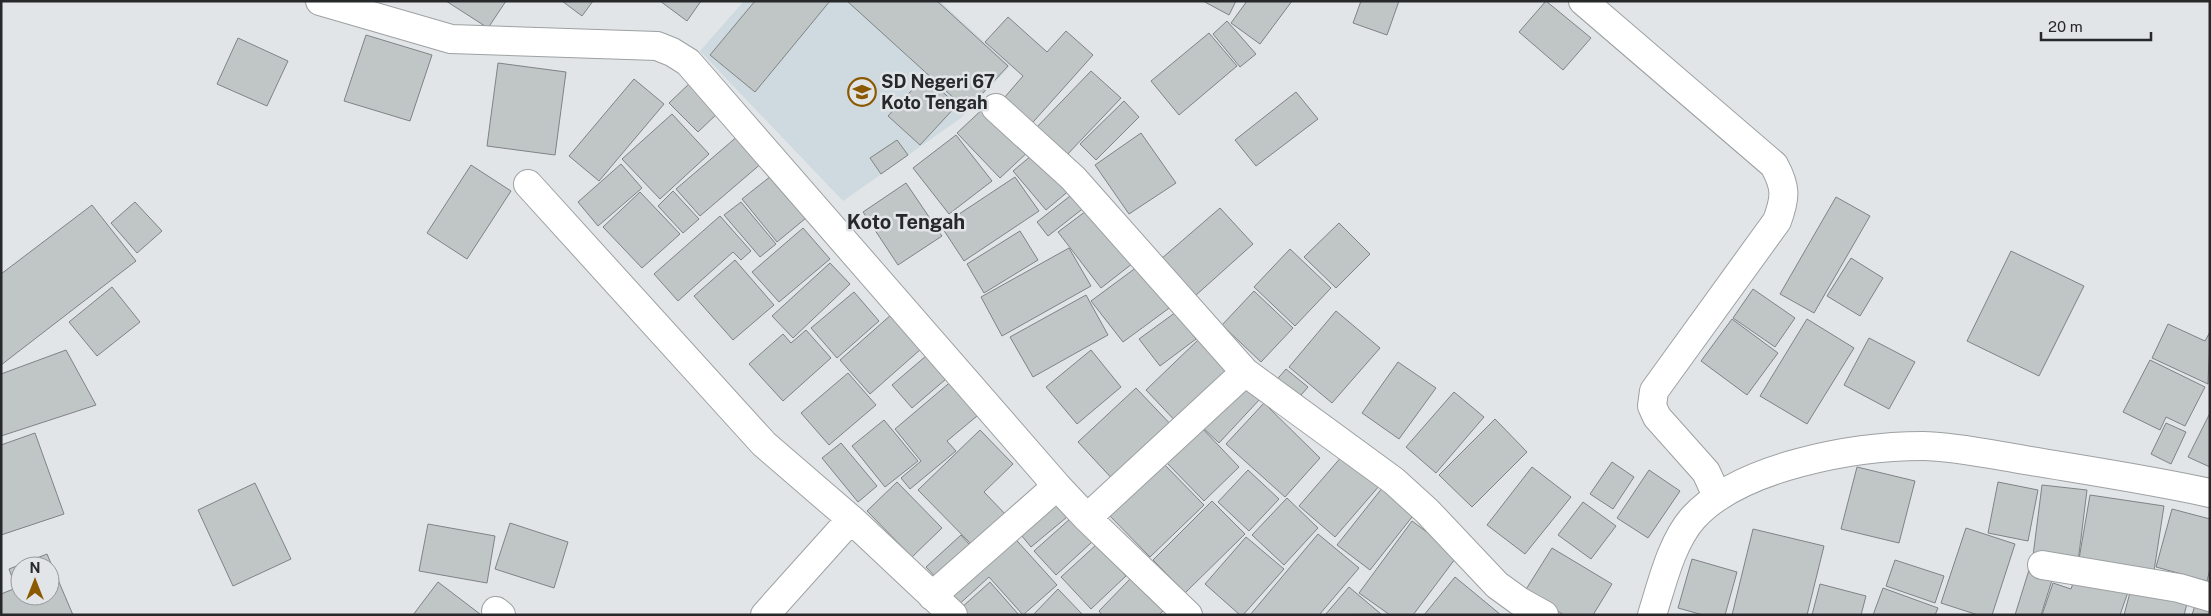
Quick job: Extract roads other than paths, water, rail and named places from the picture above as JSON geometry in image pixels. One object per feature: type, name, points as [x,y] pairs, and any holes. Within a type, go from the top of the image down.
[{"type":"street","points":[[320,1],[451,40],[657,46],[672,52],[688,62],[1057,486],[1176,611]]},
{"type":"street","points":[[1583,1],[1774,164],[1783,182],[1784,202],[1776,221],[1654,391],[1652,406],[1657,417],[1706,472],[1717,496]]},
{"type":"street","points":[[996,108],[1073,178],[1244,372],[1394,481],[1427,511],[1497,585],[1519,601],[1544,615]]},
{"type":"street","points":[[528,184],[764,444],[851,519],[953,615]]},
{"type":"street","points":[[1087,518],[1244,372]]},
{"type":"street","points":[[1652,615],[1670,558],[1692,519],[1717,496],[1754,478],[1799,462],[1861,452],[1923,446],[2009,457],[2210,493]]},
{"type":"street","points":[[932,596],[1057,486]]},
{"type":"street","points":[[765,615],[851,519]]},
{"type":"street","points":[[2042,565],[2179,588],[2210,597]]},
{"type":"place","name":"SD Negeri 67 Koto Tengah","points":[[862,92]]},
{"type":"district","name":"Koto Tengah","points":[[906,222]]}]
